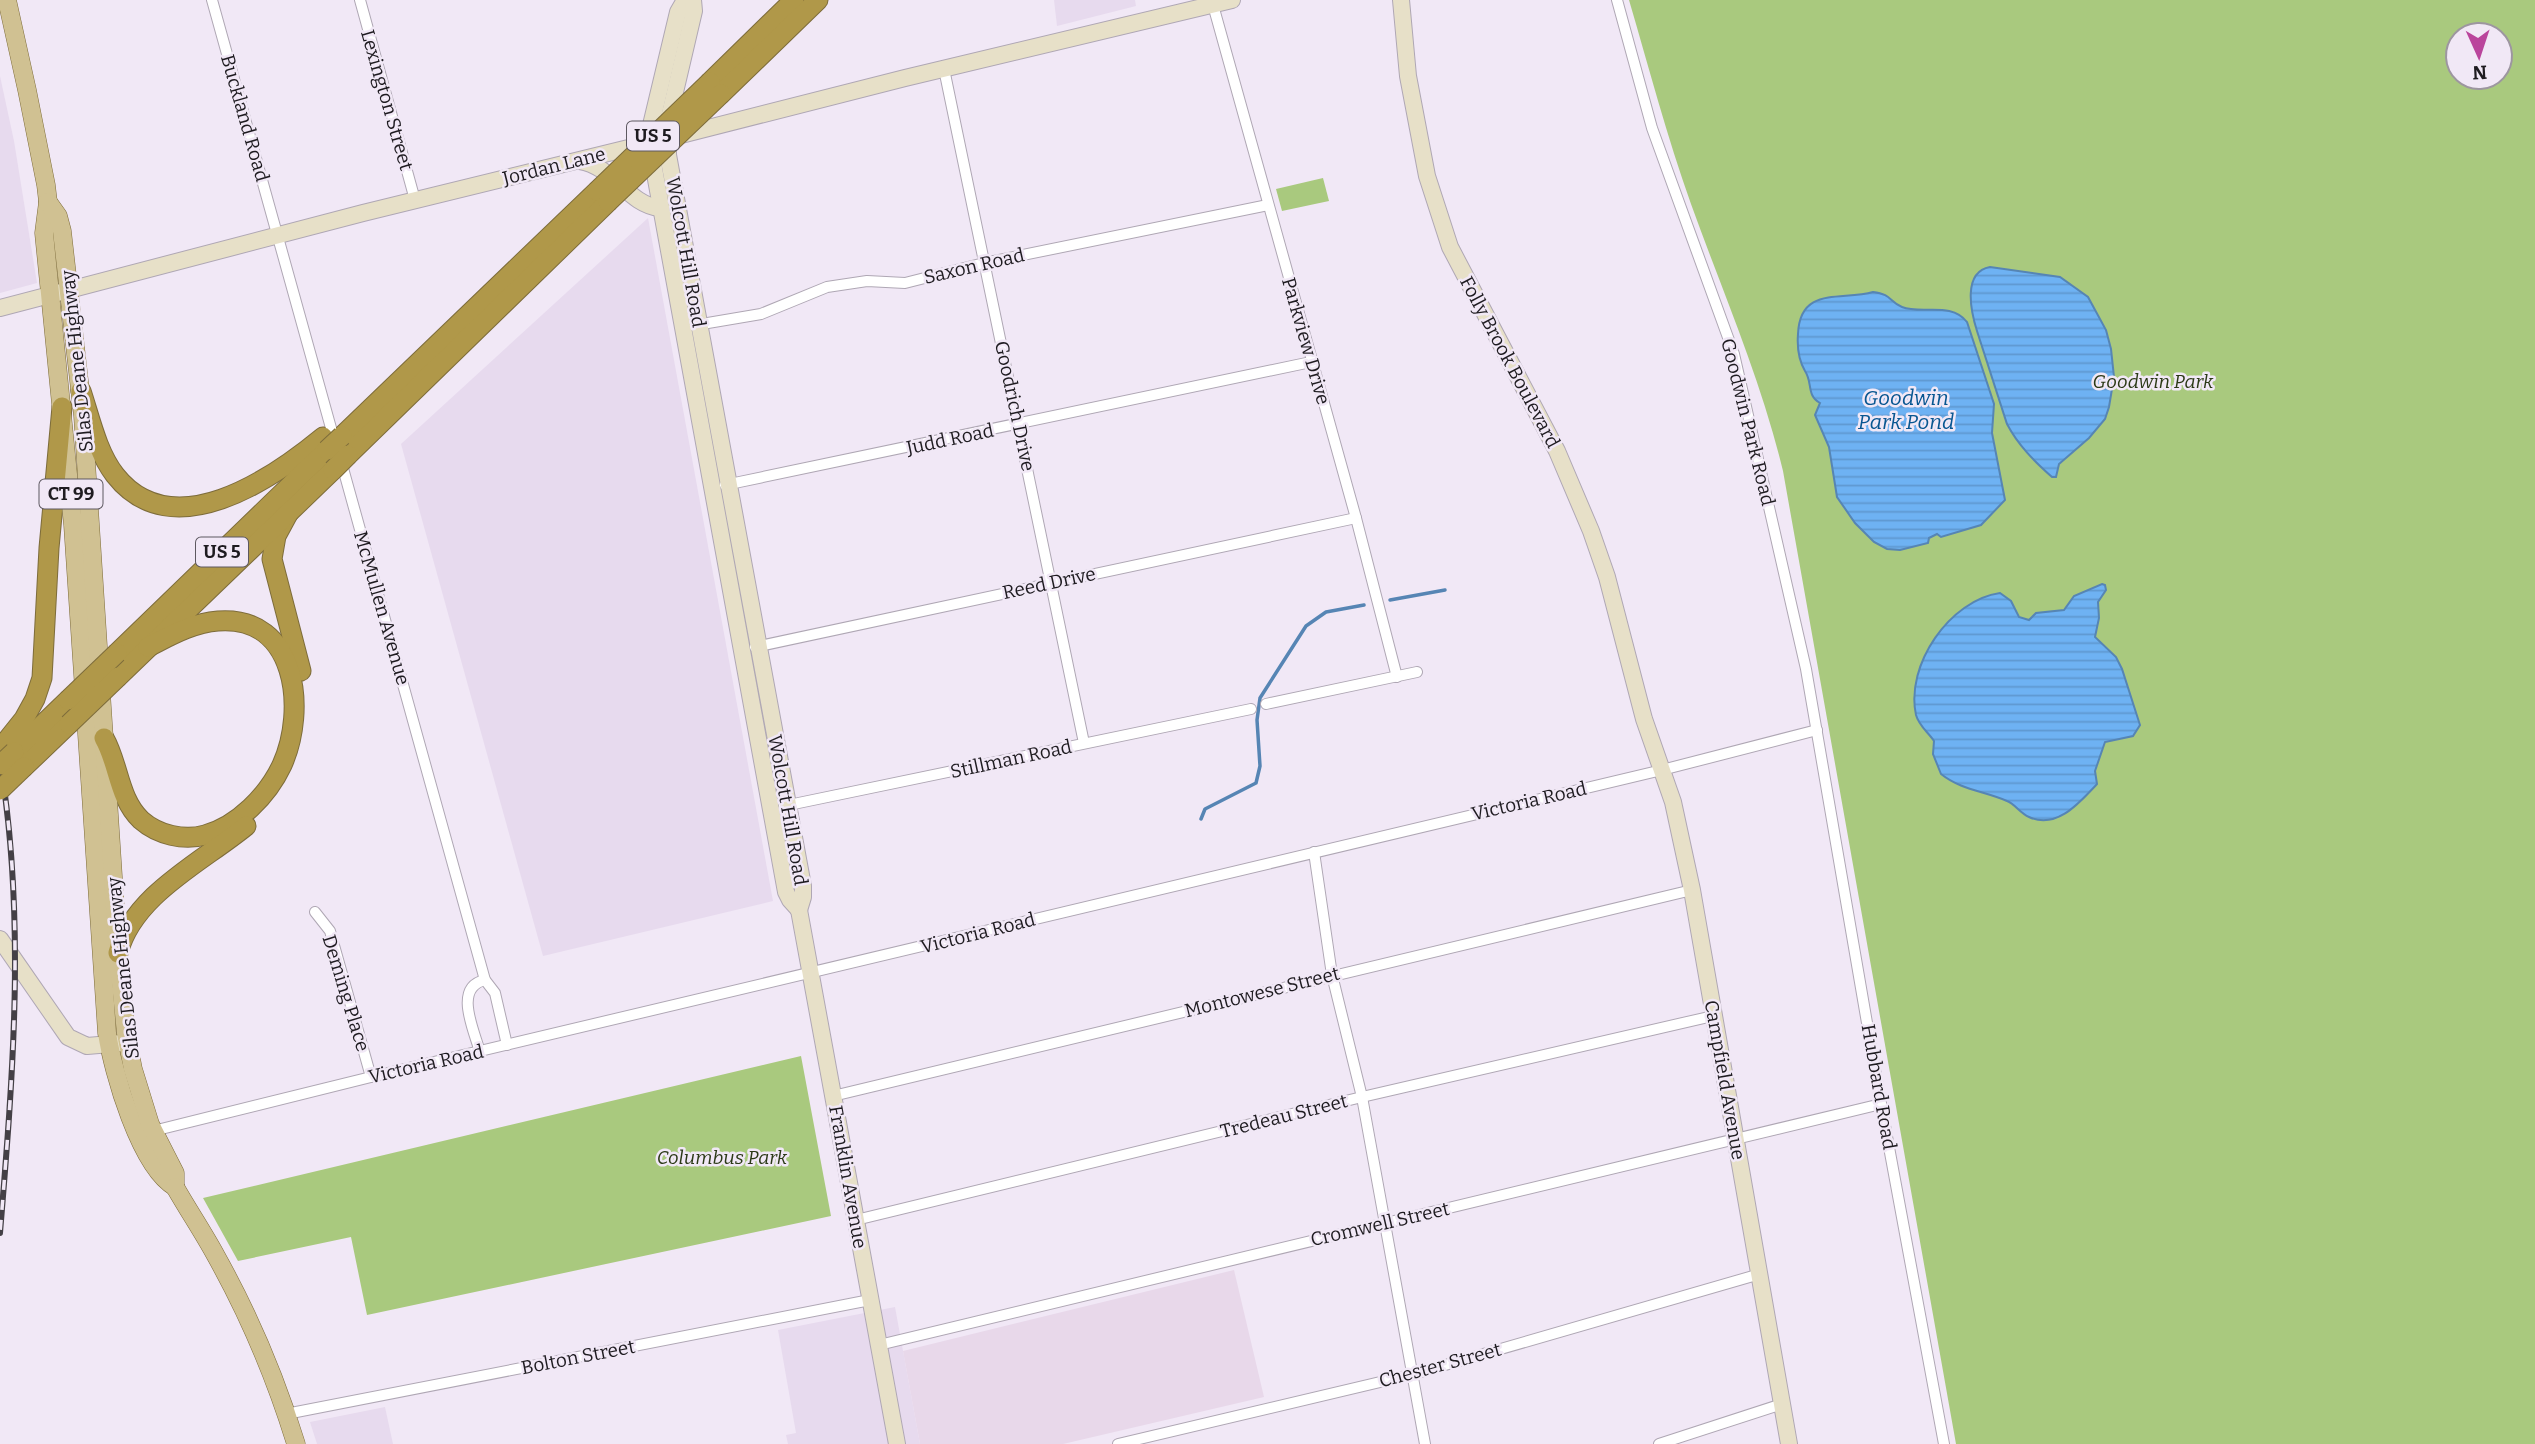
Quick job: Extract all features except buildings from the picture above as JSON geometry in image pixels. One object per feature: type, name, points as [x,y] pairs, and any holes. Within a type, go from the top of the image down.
[{"type":"highway","name":"US 5","points":[[715,88],[794,0]]},
{"type":"highway","name":"US 5","points":[[9,755],[69,724],[333,470],[603,197],[715,88],[818,0]]},
{"type":"highway","name":"US 5","points":[[0,790],[9,755],[117,653],[333,437],[603,197]]},
{"type":"highway","points":[[81,391],[99,445],[115,475],[139,495],[166,505],[197,505],[231,496],[333,437]]},
{"type":"highway","points":[[9,755],[42,678],[49,548],[62,407]]},
{"type":"highway","points":[[113,965],[127,928],[142,906],[257,816],[280,790],[294,762],[303,728],[304,691],[272,558],[276,536],[289,512]]},
{"type":"highway","points":[[104,738],[122,791],[135,813],[153,828],[177,837],[204,836],[233,822],[261,796],[282,765],[292,725],[293,686],[284,655],[266,635],[247,624],[217,621],[185,629],[148,647]]},
{"type":"main road","name":"Silas Deane Highway","points":[[7,0],[30,102],[48,202],[44,233],[75,539],[113,965],[146,1133]]},
{"type":"main road","name":"Wolcott Hill Road","points":[[685,0],[678,12],[682,31],[680,68],[668,122],[668,158],[712,488],[786,892],[799,910]]},
{"type":"main road","name":"Wolcott Hill Road","points":[[693,0],[694,11],[682,31],[652,121],[650,143],[660,208],[729,485],[803,893],[799,910]]},
{"type":"main road","name":"Jordan Lane","points":[[0,308],[415,200],[1232,0]]},
{"type":"main road","name":"Folly Brook Boulevard","points":[[1401,0],[1415,120],[1427,176],[1450,247],[1557,451],[1577,496],[1607,577],[1644,719]]},
{"type":"main road","points":[[680,68],[684,87],[695,102],[714,116],[734,122]]},
{"type":"main road","points":[[577,160],[601,167],[646,205],[660,208]]},
{"type":"main road","name":"Silas Deane Highway","points":[[48,202],[58,216],[70,290],[81,391],[104,738],[113,965],[109,1045],[127,1109],[175,1173],[175,1187],[216,1255],[260,1347],[296,1444]]},
{"type":"main road","name":"Campfield Avenue","points":[[1644,719],[1674,802],[1692,890],[1789,1444]]},
{"type":"main road","name":"Franklin Avenue","points":[[799,910],[897,1444]]},
{"type":"main road","points":[[0,939],[65,1034],[82,1045],[109,1045],[127,1041]]},
{"type":"street","name":"Buckland Road","points":[[212,0],[278,235]]},
{"type":"street","name":"Lexington Street","points":[[360,0],[415,200]]},
{"type":"street","name":"Goodwin Park Road","points":[[1617,0],[1652,128],[1734,354],[1806,669],[1817,730]]},
{"type":"street","name":"Parkview Drive","points":[[1213,5],[1356,518],[1397,677]]},
{"type":"street","name":"Goodrich Drive","points":[[944,69],[1084,743]]},
{"type":"street","name":"Saxon Road","points":[[691,326],[761,314],[827,287],[867,281],[905,283],[984,262],[1268,205]]},
{"type":"street","name":"McMullen Avenue","points":[[278,235],[485,980],[495,993],[507,1045]]},
{"type":"street","name":"Judd Road","points":[[712,488],[1311,362]]},
{"type":"street","name":"Reed Drive","points":[[742,649],[1356,518]]},
{"type":"street","points":[[1266,704],[1417,673]]},
{"type":"street","name":"Stillman Road","points":[[771,809],[1251,709]]},
{"type":"street","name":"Victoria Road","points":[[146,1133],[1662,770],[1817,730]]},
{"type":"street","name":"Hubbard Road","points":[[1817,730],[1881,1104],[1944,1444]]},
{"type":"street","points":[[1314,852],[1332,975],[1362,1097],[1425,1444]]},
{"type":"street","name":"Montowese Street","points":[[833,1096],[1692,890]]},
{"type":"street","name":"Deming Place","points":[[315,912],[330,930],[371,1077]]},
{"type":"street","points":[[480,1052],[468,1008],[468,991],[475,982],[485,980]]},
{"type":"street","name":"Tredeau Street","points":[[856,1220],[1362,1097],[1713,1016]]},
{"type":"street","name":"Cromwell Street","points":[[879,1345],[1881,1104]]},
{"type":"street","name":"Chester Street","points":[[1118,1444],[1414,1374],[1760,1274]]},
{"type":"street","name":"Bolton Street","points":[[286,1414],[870,1300]]},
{"type":"street","points":[[1659,1444],[1782,1404]]},
{"type":"shaded area","points":[[1054,0],[1135,0],[1136,6],[1057,26]]},
{"type":"shaded area","points":[[0,76],[14,141],[37,283],[0,293]]},
{"type":"shaded area","points":[[648,218],[773,901],[543,956],[401,444]]},
{"type":"shaded area","points":[[1234,1270],[1264,1397],[1063,1444],[920,1444],[903,1351]]},
{"type":"shaded area","points":[[895,1307],[920,1444],[788,1444],[786,1435],[796,1433],[778,1330]]},
{"type":"shaded area","points":[[385,1407],[393,1444],[317,1444],[310,1422]]},
{"type":"green space","name":"Goodwin Park","points":[[1629,0],[2535,0],[2535,1444],[1956,1444],[1783,471],[1753,370],[1682,179]]},
{"type":"green space","points":[[1323,178],[1329,201],[1282,211],[1276,189]]},
{"type":"green space","name":"Columbus Park","points":[[801,1056],[831,1216],[367,1315],[351,1237],[238,1261],[203,1198]]},
{"type":"water","name":"Goodwin Park Pond","points":[[1990,267],[2060,277],[2088,297],[2106,330],[2114,377],[2105,419],[2089,438],[2059,464],[2056,477],[2052,477],[2033,459],[2007,424],[1977,331],[1971,304],[1972,284],[1981,270]]},
{"type":"water","name":"Goodwin Park Pond","points":[[1873,292],[1884,294],[1902,307],[1945,310],[1967,322],[1994,404],[1992,433],[2005,500],[1981,525],[1941,537],[1937,534],[1929,538],[1928,543],[1900,550],[1887,549],[1874,542],[1855,523],[1837,497],[1829,447],[1815,415],[1820,403],[1811,393],[1798,348],[1800,319],[1806,308],[1814,302],[1824,298]]},
{"type":"water","points":[[2102,584],[2106,590],[2098,602],[2099,618],[2095,637],[2116,657],[2140,725],[2133,736],[2105,742],[2095,771],[2097,784],[2067,812],[2049,820],[2039,820],[2029,817],[2007,801],[1965,787],[1941,774],[1933,754],[1934,741],[1917,719],[1914,696],[1917,676],[1925,656],[1949,621],[1982,598],[2000,593],[2011,601],[2019,617],[2029,620],[2036,613],[2064,610],[2074,596]]},
{"type":"waterway","points":[[1390,600],[1445,590]]},
{"type":"waterway","points":[[1201,819],[1205,809],[1256,783],[1260,766],[1257,720],[1260,698],[1306,626],[1326,612],[1364,605]]},
{"type":"railway","points":[[0,761],[8,820],[15,938],[13,1056],[0,1233]]}]
